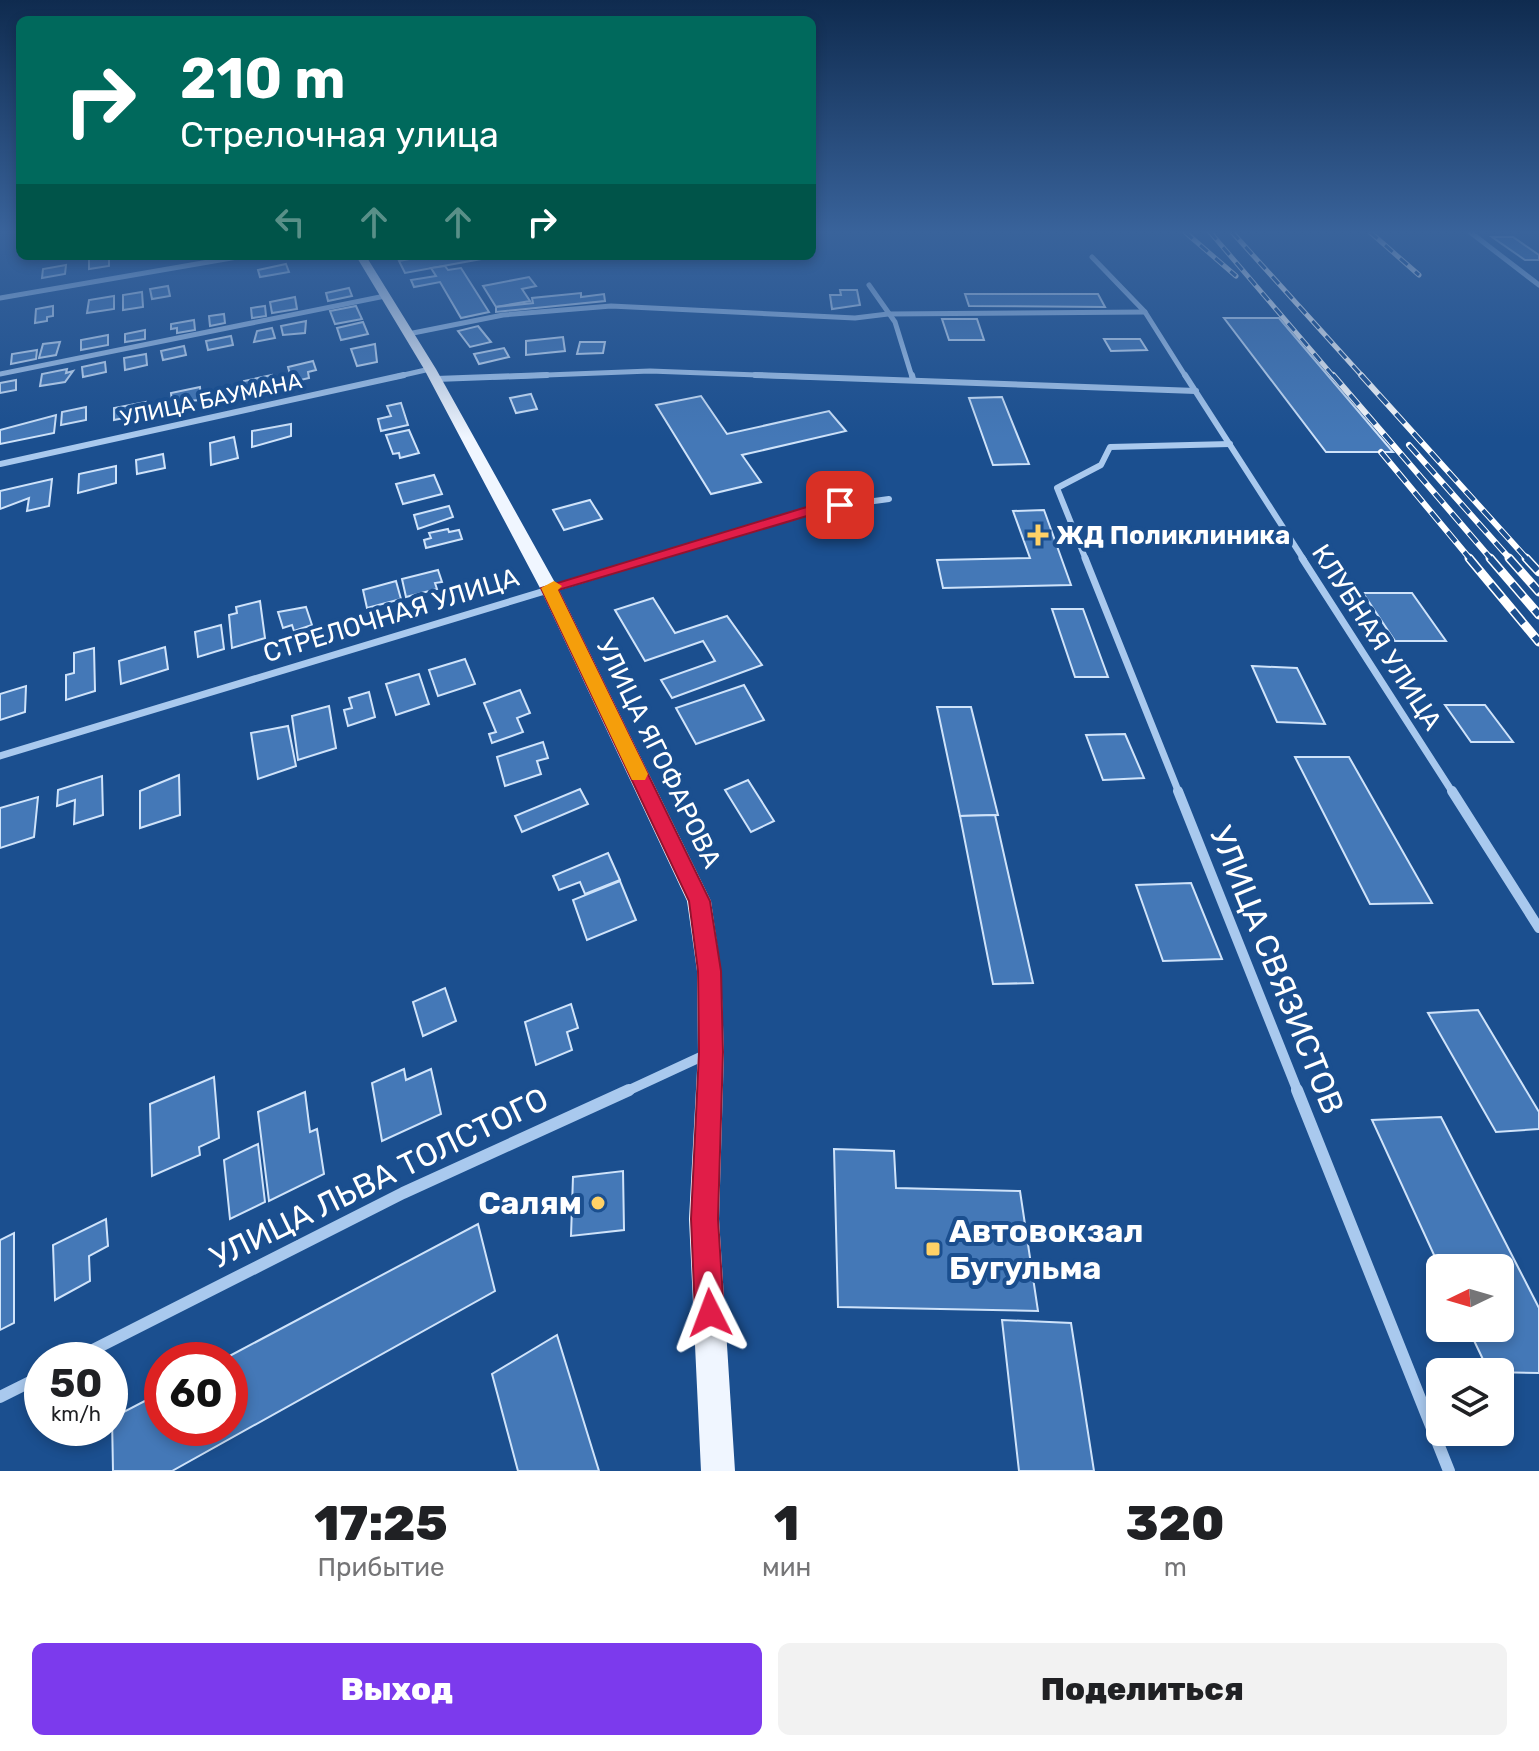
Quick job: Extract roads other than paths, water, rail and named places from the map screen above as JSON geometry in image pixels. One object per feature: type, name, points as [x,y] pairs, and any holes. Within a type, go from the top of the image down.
[{"type":"main road","name":"УЛИЦА ЯГОФАРОВА","points":[[388,301],[433,374],[549,588],[699,901],[709,971],[711,1052],[704,1219],[718,1471]]},
{"type":"street","points":[[0,374],[362,301]]},
{"type":"street","points":[[879,301],[895,322],[913,379]]},
{"type":"street","name":"КЛУБНАЯ УЛИЦА","points":[[1134,301],[1145,312],[1196,391],[1539,928]]},
{"type":"street","points":[[408,334],[503,315],[611,306],[811,318],[888,314],[1145,312]]},
{"type":"street","name":"УЛИЦА БАУМАНА","points":[[0,464],[433,374],[650,371],[1196,391]]},
{"type":"street","name":"УЛИЦА СВЯЗИСТОВ","points":[[1230,444],[1110,447],[1101,465],[1057,488],[1449,1471]]},
{"type":"street","name":"СТРЕЛОЧНАЯ УЛИЦА","points":[[0,756],[815,509],[889,499]]},
{"type":"street","name":"УЛИЦА ЛЬВА ТОЛСТОГО","points":[[109,1342],[403,1193],[711,1052]]},
{"type":"street","points":[[0,1397],[24,1385]]},
{"type":"railway","points":[[1269,301],[1334,377]]},
{"type":"railway","points":[[1294,301],[1363,377]]},
{"type":"railway","points":[[1333,375],[1492,560]]},
{"type":"railway","points":[[1361,375],[1528,560]]},
{"type":"railway","points":[[1409,445],[1511,560]]},
{"type":"railway","points":[[1381,452],[1471,560]]},
{"type":"railway","points":[[1469,558],[1539,642]]},
{"type":"railway","points":[[1490,558],[1539,615]]},
{"type":"railway","points":[[1509,558],[1539,592]]},
{"type":"railway","points":[[1526,558],[1539,572]]},
{"type":"place","name":"ЖД Поликлиника","points":[[1038,535]]},
{"type":"place","name":"Салям","points":[[598,1203]]},
{"type":"place","name":"Автовокзал Бугульма","points":[[933,1249]]}]
